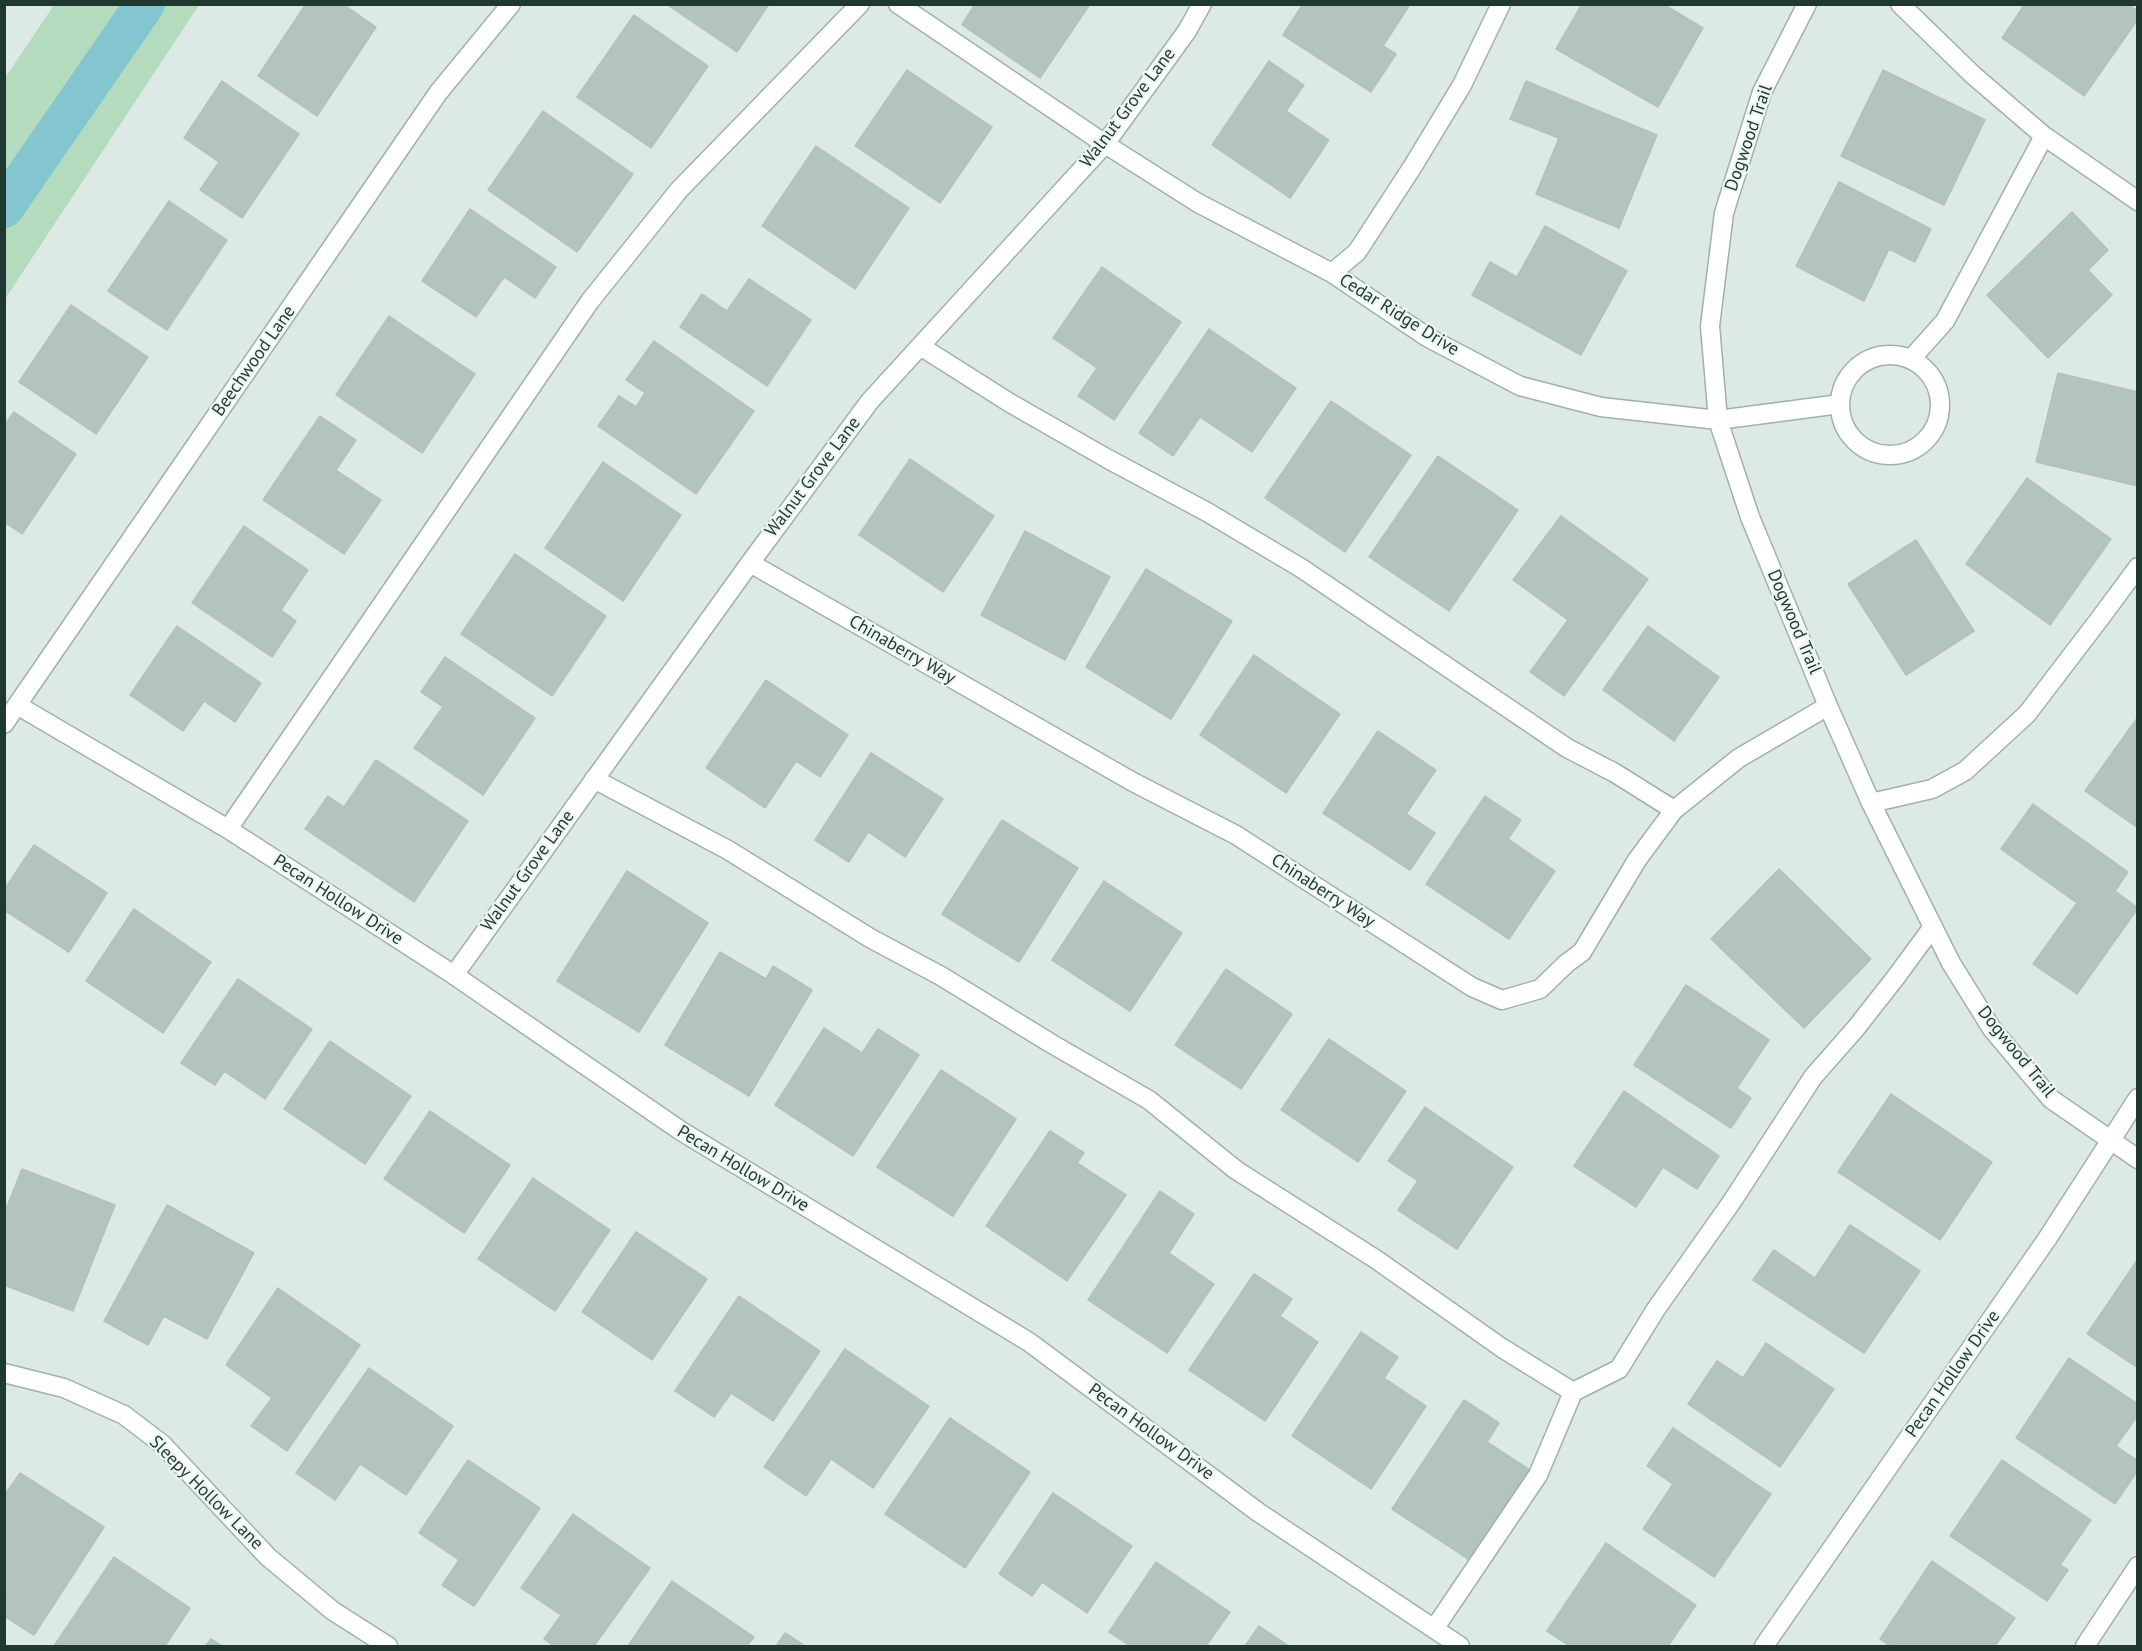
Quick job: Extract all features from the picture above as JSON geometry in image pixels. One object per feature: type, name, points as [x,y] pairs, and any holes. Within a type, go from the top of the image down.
[{"type":"street","name":"Beechwood Lane","points":[[4,724],[438,93],[511,4]]},
{"type":"street","points":[[228,829],[590,301],[679,190],[860,4]]},
{"type":"street","name":"Cedar Ridge Drive","points":[[898,4],[1105,144],[1198,203],[1332,273],[1427,337],[1520,386],[1601,407],[1718,420],[1840,404]]},
{"type":"street","name":"Walnut Grove Lane","points":[[454,975],[750,563],[870,401],[1105,144],[1186,31],[1202,4]]},
{"type":"street","points":[[1332,273],[1357,252],[1413,166],[1462,85],[1501,4]]},
{"type":"street","name":"Dogwood Trail","points":[[1808,4],[1762,92],[1724,213],[1710,326],[1718,420],[1750,517],[1828,706],[1871,803],[1951,963],[1992,1029],[2051,1099],[2138,1159]]},
{"type":"street","points":[[1900,4],[1973,75],[2044,136],[2138,201]]},
{"type":"street","points":[[1911,359],[1945,321],[2044,136]]},
{"type":"street","points":[[920,346],[1020,408],[1207,512],[1301,568],[1567,748],[1615,773],[1674,810]]},
{"type":"street","points":[[1894,354],[1911,359],[1924,368],[1934,381],[1939,396],[1940,413],[1925,441],[1910,451],[1894,455],[1878,453],[1862,447],[1850,435],[1842,420],[1840,404],[1843,388],[1851,373],[1863,362],[1878,356],[1894,354]]},
{"type":"street","name":"Chinaberry Way","points":[[750,563],[1133,782],[1236,835],[1472,987],[1502,1000],[1540,989],[1582,952],[1637,860],[1674,810],[1739,758],[1828,706]]},
{"type":"street","points":[[1871,803],[1932,789],[1965,771],[2027,714],[2138,567]]},
{"type":"street","name":"Pecan Hollow Drive","points":[[16,705],[228,829],[454,975],[681,1131],[1029,1342],[1258,1512],[1460,1647]]},
{"type":"street","points":[[594,779],[728,850],[870,938],[941,976],[1149,1100],[1236,1170],[1377,1260],[1502,1348],[1573,1392]]},
{"type":"street","points":[[1434,1629],[1538,1474],[1573,1392],[1619,1369],[1656,1309],[1731,1203],[1813,1077],[1856,1028],[1932,927]]},
{"type":"street","name":"Pecan Hollow Drive","points":[[1764,1647],[2047,1239],[2138,1098]]},
{"type":"street","name":"Sleepy Hollow Lane","points":[[4,1373],[64,1388],[124,1415],[162,1444],[268,1557],[333,1611],[388,1647]]},
{"type":"street","points":[[2085,1647],[2138,1566]]},
{"type":"green space","points":[[54,5],[199,5],[5,299],[5,78]]},
{"type":"building","points":[[306,4],[343,4],[376,27],[317,116],[258,76]]},
{"type":"building","points":[[666,4],[769,4],[737,52]]},
{"type":"building","points":[[975,4],[1090,4],[1040,78],[962,25]]},
{"type":"building","points":[[1303,4],[1409,6],[1383,46],[1396,54],[1371,92],[1283,35]]},
{"type":"building","points":[[1582,4],[1663,4],[1703,28],[1658,107],[1556,49]]},
{"type":"building","points":[[2025,4],[2128,4],[2138,11],[2138,19],[2084,96],[2002,38]]},
{"type":"building","points":[[634,15],[708,66],[651,148],[577,97]]},
{"type":"building","points":[[1269,61],[1304,85],[1286,111],[1329,140],[1290,198],[1212,145]]},
{"type":"building","points":[[907,70],[992,127],[940,203],[855,146]]},
{"type":"building","points":[[1883,70],[1985,120],[1944,205],[1841,156]]},
{"type":"building","points":[[222,81],[299,134],[242,218],[200,190],[219,162],[184,138]]},
{"type":"building","points":[[1526,81],[1657,135],[1619,228],[1536,194],[1559,138],[1510,119]]},
{"type":"building","points":[[543,111],[633,174],[577,252],[488,190]]},
{"type":"building","points":[[816,146],[909,208],[855,289],[762,226]]},
{"type":"building","points":[[1839,182],[1931,229],[1915,262],[1889,249],[1864,301],[1796,266]]},
{"type":"building","points":[[169,201],[227,240],[167,330],[108,291]]},
{"type":"building","points":[[470,209],[556,267],[535,298],[504,277],[476,317],[422,281]]},
{"type":"building","points":[[2072,212],[2108,250],[2088,270],[2112,295],[2048,358],[1987,295]]},
{"type":"building","points":[[1545,226],[1627,271],[1581,355],[1472,295],[1490,262],[1517,277]]},
{"type":"building","points":[[1102,267],[1181,322],[1114,420],[1078,396],[1097,368],[1053,338]]},
{"type":"building","points":[[749,279],[811,320],[767,386],[680,327],[702,294],[727,311]]},
{"type":"building","points":[[71,305],[148,357],[96,434],[19,382]]},
{"type":"building","points":[[389,316],[475,374],[422,453],[336,395]]},
{"type":"building","points":[[1209,329],[1296,388],[1252,452],[1200,417],[1173,456],[1139,433]]},
{"type":"building","points":[[654,341],[754,411],[696,494],[598,426],[619,396],[636,407],[645,393],[626,380]]},
{"type":"building","points":[[2058,373],[2138,392],[2138,486],[2036,462]]},
{"type":"building","points":[[1331,401],[1411,455],[1345,552],[1265,498]]},
{"type":"building","points":[[14,412],[76,454],[22,534],[4,522],[4,426]]},
{"type":"building","points":[[320,416],[356,440],[336,470],[381,500],[344,554],[263,500]]},
{"type":"building","points":[[1438,456],[1518,510],[1449,611],[1369,557]]},
{"type":"building","points":[[910,459],[994,516],[943,592],[859,535]]},
{"type":"building","points":[[603,462],[681,515],[623,601],[545,548]]},
{"type":"building","points":[[2027,478],[2111,539],[2050,625],[1966,564]]},
{"type":"building","points":[[1561,516],[1648,579],[1564,696],[1530,672],[1568,620],[1513,580]]},
{"type":"building","points":[[244,526],[308,570],[281,610],[296,621],[272,657],[192,603]]},
{"type":"building","points":[[1025,531],[1110,577],[1065,660],[981,615]]},
{"type":"building","points":[[1916,540],[1974,631],[1906,675],[1848,584]]},
{"type":"building","points":[[515,554],[606,616],[552,696],[461,634]]},
{"type":"building","points":[[1146,569],[1232,621],[1171,719],[1086,667]]},
{"type":"building","points":[[177,626],[261,683],[235,722],[204,701],[183,731],[130,695]]},
{"type":"building","points":[[1648,626],[1719,677],[1674,741],[1603,690]]},
{"type":"building","points":[[1254,655],[1340,714],[1286,793],[1200,735]]},
{"type":"building","points":[[445,657],[535,718],[483,795],[414,748],[443,707],[421,692]]},
{"type":"building","points":[[766,680],[848,735],[820,777],[796,761],[765,808],[706,768]]},
{"type":"building","points":[[2138,717],[2138,828],[2085,791]]},
{"type":"building","points":[[1378,731],[1436,770],[1406,814],[1435,833],[1410,870],[1323,813]]},
{"type":"building","points":[[871,753],[943,799],[905,857],[868,832],[849,862],[815,840]]},
{"type":"building","points":[[376,760],[468,821],[414,902],[305,829],[328,796],[344,807]]},
{"type":"building","points":[[1485,796],[1521,820],[1508,839],[1555,871],[1509,939],[1426,884]]},
{"type":"building","points":[[2033,804],[2128,872],[2115,891],[2138,908],[2077,994],[2033,964],[2077,903],[2001,849]]},
{"type":"building","points":[[1002,820],[1078,868],[1019,962],[942,914]]},
{"type":"building","points":[[34,845],[107,893],[69,952],[4,910],[4,890]]},
{"type":"building","points":[[1779,869],[1871,959],[1804,1028],[1711,939]]},
{"type":"building","points":[[627,871],[708,923],[639,1032],[557,981]]},
{"type":"building","points":[[1104,881],[1182,933],[1130,1011],[1052,960]]},
{"type":"building","points":[[134,909],[211,962],[163,1033],[86,981]]},
{"type":"building","points":[[720,952],[766,979],[773,966],[812,990],[749,1096],[665,1045]]},
{"type":"building","points":[[1226,969],[1292,1014],[1241,1089],[1175,1045]]},
{"type":"building","points":[[238,979],[312,1029],[265,1099],[224,1071],[215,1085],[181,1063]]},
{"type":"building","points":[[1686,985],[1769,1040],[1737,1088],[1751,1098],[1731,1128],[1634,1065]]},
{"type":"building","points":[[824,1028],[862,1053],[878,1029],[919,1055],[853,1156],[775,1105]]},
{"type":"building","points":[[1329,1039],[1406,1091],[1358,1162],[1281,1110]]},
{"type":"building","points":[[330,1041],[411,1096],[365,1164],[284,1109]]},
{"type":"building","points":[[941,1070],[1016,1119],[953,1216],[877,1167]]},
{"type":"building","points":[[1624,1091],[1719,1156],[1697,1189],[1663,1167],[1636,1207],[1574,1166]]},
{"type":"building","points":[[1891,1094],[1992,1162],[1940,1240],[1838,1172]]},
{"type":"building","points":[[1425,1107],[1513,1167],[1457,1249],[1398,1210],[1418,1181],[1388,1161]]},
{"type":"building","points":[[430,1111],[510,1165],[464,1233],[384,1179]]},
{"type":"building","points":[[1050,1131],[1084,1153],[1077,1163],[1126,1195],[1067,1281],[986,1226]]},
{"type":"building","points":[[22,1169],[115,1205],[73,1311],[4,1285],[4,1214]]},
{"type":"building","points":[[533,1178],[610,1230],[555,1311],[478,1259]]},
{"type":"building","points":[[1160,1191],[1194,1214],[1169,1253],[1214,1284],[1167,1353],[1088,1300]]},
{"type":"building","points":[[167,1205],[254,1253],[207,1339],[164,1316],[148,1345],[104,1321]]},
{"type":"building","points":[[1850,1225],[1920,1271],[1864,1353],[1753,1280],[1774,1250],[1815,1278]]},
{"type":"building","points":[[636,1232],[707,1279],[652,1360],[582,1312]]},
{"type":"building","points":[[2138,1259],[2138,1368],[2087,1334]]},
{"type":"building","points":[[1254,1274],[1292,1299],[1280,1316],[1318,1342],[1265,1421],[1189,1370]]},
{"type":"building","points":[[278,1288],[360,1345],[287,1451],[251,1426],[272,1398],[226,1365]]},
{"type":"building","points":[[739,1296],[820,1351],[773,1421],[731,1393],[714,1417],[675,1391]]},
{"type":"building","points":[[1361,1332],[1398,1357],[1384,1378],[1426,1406],[1371,1489],[1292,1436]]},
{"type":"building","points":[[1766,1343],[1834,1389],[1780,1467],[1688,1404],[1717,1361],[1743,1378]]},
{"type":"building","points":[[845,1349],[929,1406],[873,1488],[831,1459],[806,1496],[764,1467]]},
{"type":"building","points":[[2069,1358],[2138,1404],[2138,1415],[2116,1446],[2138,1461],[2138,1470],[2115,1504],[2016,1438]]},
{"type":"building","points":[[369,1368],[453,1426],[406,1495],[360,1464],[335,1500],[296,1473]]},
{"type":"building","points":[[1464,1400],[1499,1423],[1487,1442],[1533,1472],[1473,1562],[1392,1509]]},
{"type":"building","points":[[950,1418],[1030,1472],[965,1568],[885,1514]]},
{"type":"building","points":[[1673,1428],[1771,1494],[1714,1577],[1643,1529],[1673,1484],[1647,1466]]},
{"type":"building","points":[[468,1460],[540,1508],[474,1606],[442,1585],[459,1560],[419,1533]]},
{"type":"building","points":[[2002,1460],[2091,1520],[2060,1565],[2068,1570],[2047,1601],[1950,1536]]},
{"type":"building","points":[[20,1473],[104,1527],[34,1635],[4,1616],[4,1601],[7,1598],[4,1596],[4,1496]]},
{"type":"building","points":[[1053,1493],[1132,1546],[1087,1613],[1042,1582],[1032,1596],[999,1574]]},
{"type":"building","points":[[573,1514],[650,1568],[594,1646],[554,1646],[544,1639],[561,1615],[521,1588]]},
{"type":"building","points":[[1606,1543],[1696,1605],[1668,1646],[1570,1646],[1547,1631]]},
{"type":"building","points":[[114,1557],[190,1608],[165,1646],[54,1646]]},
{"type":"building","points":[[1932,1561],[2015,1618],[1995,1646],[1891,1646],[1880,1639]]},
{"type":"building","points":[[1156,1562],[1230,1612],[1206,1646],[1130,1646],[1109,1632]]},
{"type":"building","points":[[672,1581],[754,1637],[747,1646],[628,1646]]},
{"type":"building","points":[[1259,1626],[1289,1646],[1245,1646]]},
{"type":"building","points":[[785,1633],[805,1646],[776,1646]]},
{"type":"building","points":[[211,1639],[222,1646],[205,1646]]},
{"type":"waterway","points":[[4,208],[145,4]]}]
